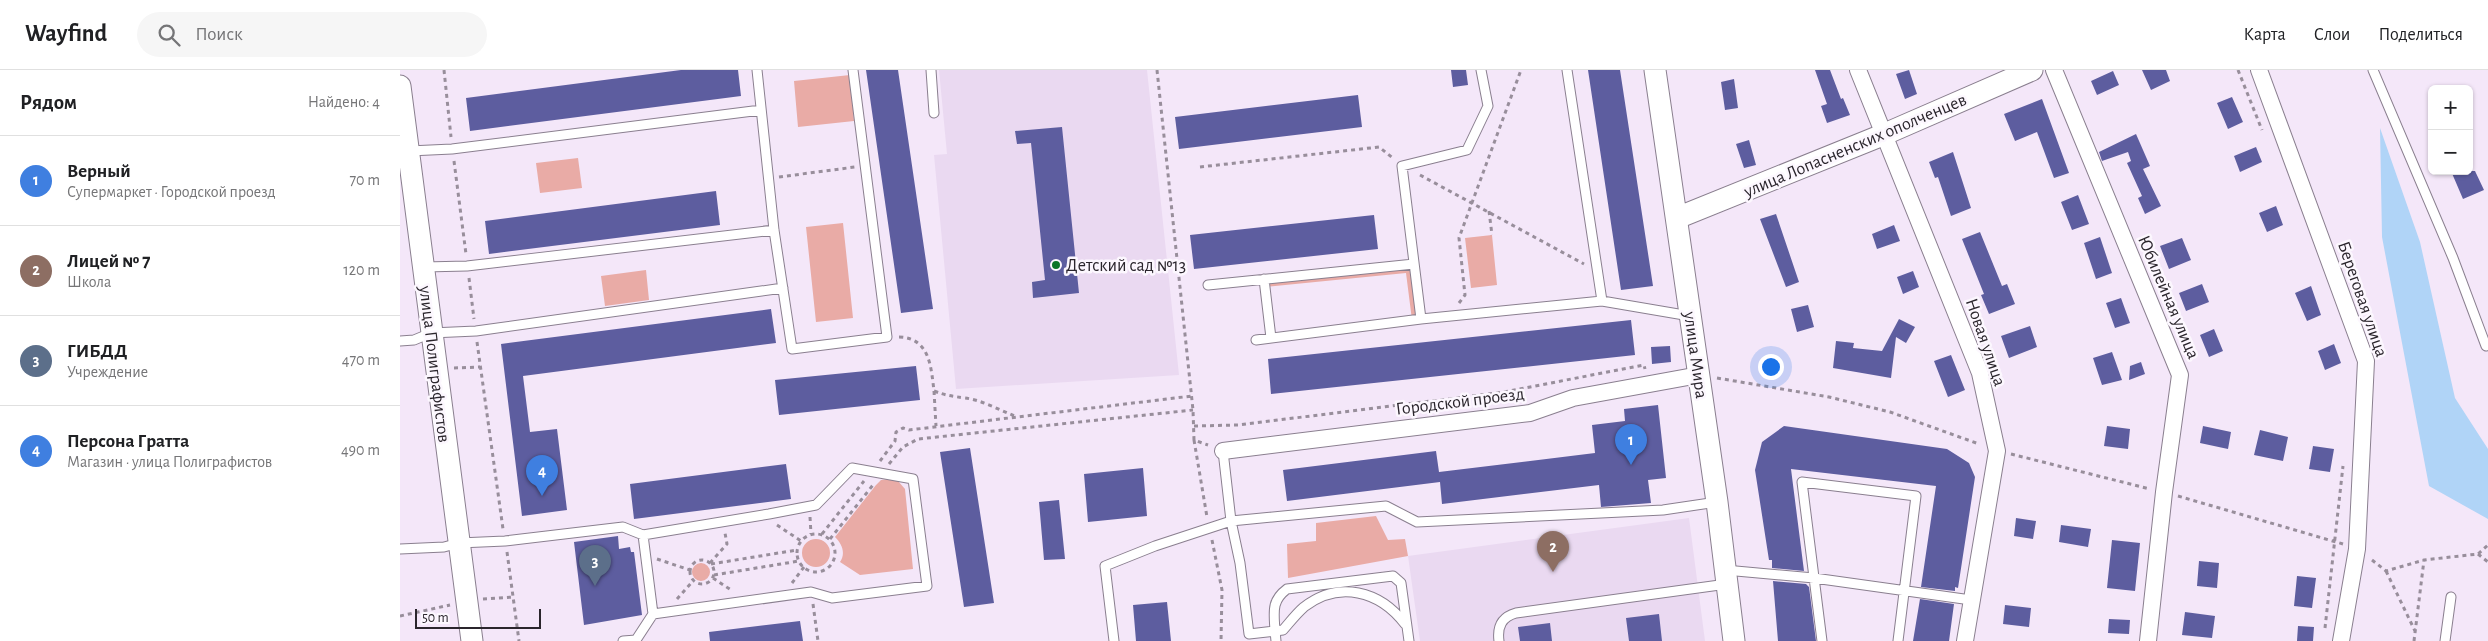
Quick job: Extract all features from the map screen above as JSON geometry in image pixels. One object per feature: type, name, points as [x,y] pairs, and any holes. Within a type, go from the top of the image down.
[{"type":"street","name":"улица Мира","points":[[1655,70],[1717,502],[1734,641]]},
{"type":"street","name":"Новая улица","points":[[1858,70],[1980,373],[1997,451],[1965,641]]},
{"type":"street","name":"улица Лопасненских ополченцев","points":[[1677,218],[1885,134],[2032,70]]},
{"type":"street","name":"Юбилейная улица","points":[[2054,70],[2180,375],[2164,492],[2148,641]]},
{"type":"street","name":"Береговая улица","points":[[2259,70],[2366,361],[2358,549],[2341,641]]},
{"type":"street","name":"улица Полиграфистов","points":[[400,86],[472,641]]},
{"type":"street","name":"Городской проезд","points":[[1223,451],[1530,413],[1573,398],[1699,375]]},
{"type":"lane","points":[[757,70],[774,230],[792,349],[887,337],[853,70]]},
{"type":"lane","points":[[931,70],[934,113]]},
{"type":"lane","points":[[1421,319],[1402,166],[1467,150],[1488,106],[1481,70]]},
{"type":"lane","points":[[1567,70],[1602,301]]},
{"type":"lane","points":[[2373,70],[2453,258],[2486,346]]},
{"type":"lane","points":[[408,151],[452,149],[761,110]]},
{"type":"lane","points":[[423,267],[467,266],[774,230]]},
{"type":"lane","points":[[1208,285],[1414,264]]},
{"type":"lane","points":[[1264,279],[1272,338]]},
{"type":"lane","points":[[400,341],[414,340],[431,333],[476,331],[782,288]]},
{"type":"lane","points":[[1256,340],[1421,319],[1602,301],[1690,316]]},
{"type":"lane","points":[[1223,451],[1231,521],[1240,563],[1249,634],[1283,630],[1304,607],[1318,598],[1344,593],[1360,593],[1375,596],[1388,605],[1407,625]]},
{"type":"lane","points":[[400,549],[444,547],[459,543],[505,541],[623,527],[643,535],[724,522],[816,505],[852,468],[913,479],[927,586],[832,598],[811,592],[653,614]]},
{"type":"lane","points":[[1822,641],[1802,482],[1916,496],[1898,641]]},
{"type":"lane","points":[[1114,641],[1105,566],[1155,546],[1231,521],[1386,506],[1417,522],[1663,510],[1717,502]]},
{"type":"lane","points":[[623,641],[636,640],[653,614],[643,535]]},
{"type":"lane","points":[[1276,641],[1273,608],[1276,599],[1287,589],[1393,576],[1401,584],[1409,641]]},
{"type":"lane","points":[[1499,641],[1500,624],[1506,616],[1516,613],[1726,577],[1814,578],[1971,600]]},
{"type":"lane","points":[[2446,641],[2451,597]]},
{"type":"path","points":[[444,70],[467,266],[519,641]]},
{"type":"path","points":[[1157,70],[1192,396],[1194,440],[1223,451]]},
{"type":"path","points":[[1450,316],[1465,295],[1459,238],[1521,70]]},
{"type":"path","points":[[2238,70],[2264,134]]},
{"type":"path","points":[[768,178],[865,166]]},
{"type":"path","points":[[1489,211],[1492,235]]},
{"type":"path","points":[[887,337],[916,340],[924,349],[930,365],[936,426]]},
{"type":"path","points":[[1194,426],[1238,425],[1504,392],[1644,365],[1648,384]]},
{"type":"path","points":[[1699,375],[1829,397],[1890,412],[1997,451],[2164,492],[2358,549],[2386,571],[2415,632]]},
{"type":"path","points":[[934,391],[950,398],[965,398],[981,402],[1015,417]]},
{"type":"path","points":[[822,534],[895,441],[896,432],[900,428],[907,428],[909,430],[1192,396]]},
{"type":"path","points":[[830,539],[903,447],[910,444],[913,440],[1193,410]]},
{"type":"path","points":[[2324,632],[2343,462]]},
{"type":"path","points":[[762,515],[801,541]]},
{"type":"path","points":[[710,563],[727,544],[724,522]]},
{"type":"path","points":[[811,534],[822,534],[830,539],[835,548],[835,558],[830,567],[821,572],[811,572],[802,567],[797,550],[801,541],[811,534]]},
{"type":"path","points":[[2386,571],[2424,560],[2478,554],[2488,545]]},
{"type":"path","points":[[710,563],[714,574],[710,581],[700,585],[691,579],[690,570],[693,563],[698,560],[710,563],[797,550]]},
{"type":"path","points":[[2478,554],[2488,562]]},
{"type":"path","points":[[646,560],[661,558],[690,570]]},
{"type":"path","points":[[2414,641],[2424,560]]},
{"type":"path","points":[[714,574],[799,561]]},
{"type":"path","points":[[811,592],[818,641]]},
{"type":"shaded area","name":"Детский сад №13","points":[[939,70],[1147,70],[1179,375],[956,389],[934,155],[947,154]]},
{"type":"shaded area","points":[[850,75],[854,121],[798,127],[794,81]]},
{"type":"shaded area","points":[[578,158],[582,188],[540,193],[536,163]]},
{"type":"shaded area","points":[[843,223],[853,318],[816,322],[806,227]]},
{"type":"shaded area","points":[[1492,235],[1497,285],[1471,288],[1465,238]]},
{"type":"shaded area","points":[[1414,264],[1421,319],[1412,320],[1406,273],[1264,287],[1264,279]]},
{"type":"shaded area","points":[[646,270],[649,300],[605,306],[601,276]]},
{"type":"shaded area","points":[[881,480],[898,481],[905,489],[913,569],[860,575],[840,562],[843,555],[842,549],[835,537],[876,485]]},
{"type":"shaded area","points":[[1376,516],[1388,540],[1405,539],[1408,556],[1288,578],[1287,544],[1316,541],[1316,523]]},
{"type":"shaded area","points":[[1689,518],[1705,641],[1420,641],[1408,556]]},
{"type":"shaded area","points":[[816,539],[826,543],[830,553],[826,563],[816,567],[806,563],[802,553],[806,543]]},
{"type":"shaded area","points":[[697,563],[705,563],[710,568],[708,579],[697,581],[692,576],[692,568]]},
{"type":"water","points":[[2380,128],[2420,242],[2455,398],[2488,449],[2488,519],[2429,486],[2382,237]]},
{"type":"building","points":[[681,70],[738,70],[741,96],[470,131],[466,98]]},
{"type":"building","points":[[866,70],[898,70],[933,309],[901,313]]},
{"type":"building","points":[[1451,70],[1466,70],[1468,85],[1453,87]]},
{"type":"building","points":[[1588,70],[1620,70],[1653,286],[1621,290]]},
{"type":"building","points":[[1815,70],[1830,70],[1841,99],[1843,98],[1850,115],[1827,123],[1821,106],[1827,104]]},
{"type":"building","points":[[1909,70],[1917,94],[1905,99],[1896,74]]},
{"type":"building","points":[[2142,70],[2166,70],[2170,81],[2151,90]]},
{"type":"building","points":[[2113,71],[2119,85],[2097,95],[2091,81]]},
{"type":"building","points":[[1734,79],[1738,108],[1725,110],[1721,82]]},
{"type":"building","points":[[1358,95],[1362,127],[1179,149],[1175,117]]},
{"type":"building","points":[[2232,97],[2243,122],[2228,129],[2217,103]]},
{"type":"building","points":[[2042,99],[2069,173],[2054,178],[2037,132],[2015,141],[2004,114]]},
{"type":"building","points":[[1062,127],[1079,293],[1033,298],[1032,282],[1045,280],[1031,143],[1017,144],[1015,131]]},
{"type":"building","points":[[2136,134],[2150,166],[2143,169],[2161,206],[2145,214],[2138,198],[2142,196],[2127,163],[2131,161],[2128,152],[2102,161],[2099,152]]},
{"type":"building","points":[[1749,140],[1756,165],[1744,168],[1736,144]]},
{"type":"building","points":[[2256,147],[2262,162],[2240,172],[2234,156]]},
{"type":"building","points":[[1953,152],[1971,208],[1951,216],[1938,177],[1935,178],[1929,162]]},
{"type":"building","points":[[2473,171],[2475,171],[2484,190],[2463,199],[2453,175],[2473,175]]},
{"type":"building","points":[[716,191],[720,225],[489,254],[485,221]]},
{"type":"building","points":[[2078,195],[2089,224],[2072,230],[2061,202]]},
{"type":"building","points":[[2276,206],[2283,225],[2267,232],[2259,213]]},
{"type":"building","points":[[1776,214],[1799,282],[1786,287],[1760,219]]},
{"type":"building","points":[[1374,215],[1378,249],[1194,269],[1190,235]]},
{"type":"building","points":[[1894,225],[1900,241],[1877,249],[1872,234]]},
{"type":"building","points":[[1980,232],[2002,286],[2007,284],[2015,304],[1989,314],[1981,295],[1984,294],[1962,239]]},
{"type":"building","points":[[2100,237],[2112,273],[2096,279],[2084,243]]},
{"type":"building","points":[[2182,238],[2191,260],[2169,269],[2160,246]]},
{"type":"building","points":[[1913,271],[1919,287],[1903,294],[1897,277]]},
{"type":"building","points":[[2202,284],[2209,302],[2186,311],[2179,293]]},
{"type":"building","points":[[2311,286],[2321,315],[2307,321],[2295,293]]},
{"type":"building","points":[[2121,298],[2130,323],[2115,328],[2106,303]]},
{"type":"building","points":[[1808,305],[1814,327],[1797,332],[1791,309]]},
{"type":"building","points":[[771,309],[776,343],[523,376],[530,432],[557,429],[567,510],[522,516],[501,344]]},
{"type":"building","points":[[1899,319],[1915,327],[1906,343],[1896,337],[1891,378],[1833,368],[1836,341],[1854,343],[1853,348],[1882,351]]},
{"type":"building","points":[[1631,320],[1635,355],[1271,394],[1268,359]]},
{"type":"building","points":[[2030,326],[2037,347],[2009,358],[2001,336]]},
{"type":"building","points":[[2214,329],[2223,351],[2209,357],[2200,335]]},
{"type":"building","points":[[2334,344],[2341,363],[2325,370],[2318,351]]},
{"type":"building","points":[[1670,346],[1671,362],[1652,364],[1651,347]]},
{"type":"building","points":[[2112,352],[2122,380],[2102,385],[2093,358]]},
{"type":"building","points":[[1951,355],[1965,390],[1948,397],[1934,361]]},
{"type":"building","points":[[2141,362],[2145,374],[2129,380],[2130,366]]},
{"type":"building","points":[[916,366],[920,400],[779,415],[775,380]]},
{"type":"building","points":[[1658,405],[1666,478],[1648,480],[1651,503],[1601,507],[1599,485],[1442,504],[1440,482],[1287,501],[1283,470],[1436,451],[1439,472],[1595,453],[1592,425],[1625,421],[1624,409]]},
{"type":"building","points":[[1784,426],[1947,449],[1969,463],[1975,477],[1958,588],[1955,587],[1955,591],[1921,587],[1936,486],[1791,469],[1804,571],[1772,568],[1772,560],[1769,560],[1755,470],[1762,442]]},
{"type":"building","points":[[2107,426],[2130,429],[2128,449],[2104,446]]},
{"type":"building","points":[[2203,426],[2231,432],[2228,449],[2200,443]]},
{"type":"building","points":[[2260,430],[2288,437],[2283,461],[2254,455]]},
{"type":"building","points":[[2313,446],[2334,449],[2330,472],[2309,469]]},
{"type":"building","points":[[970,448],[994,603],[964,607],[940,452]]},
{"type":"building","points":[[786,464],[791,499],[634,519],[630,484]]},
{"type":"building","points":[[1143,468],[1147,516],[1088,522],[1084,474]]},
{"type":"building","points":[[1059,500],[1065,559],[1044,560],[1039,502]]},
{"type":"building","points":[[2016,518],[2036,521],[2033,539],[2014,536]]},
{"type":"building","points":[[2061,525],[2091,529],[2088,547],[2059,542]]},
{"type":"building","points":[[618,536],[619,549],[630,547],[631,552],[634,552],[642,615],[584,625],[574,542]]},
{"type":"building","points":[[2112,540],[2140,543],[2135,591],[2107,588]]},
{"type":"building","points":[[2199,561],[2219,563],[2217,588],[2197,586]]},
{"type":"building","points":[[2297,576],[2316,578],[2312,608],[2294,606]]},
{"type":"building","points":[[1773,581],[1806,584],[1809,587],[1816,641],[1778,641]]},
{"type":"building","points":[[1920,599],[1954,604],[1949,641],[1913,641]]},
{"type":"building","points":[[1167,602],[1171,641],[1136,641],[1133,605]]},
{"type":"building","points":[[2005,605],[2031,608],[2029,627],[2003,624]]},
{"type":"building","points":[[2185,612],[2215,616],[2212,638],[2182,635]]},
{"type":"building","points":[[1659,614],[1662,641],[1629,641],[1626,618]]},
{"type":"building","points":[[2109,619],[2130,620],[2129,634],[2108,633]]},
{"type":"building","points":[[800,621],[803,641],[710,641],[709,632]]},
{"type":"building","points":[[1550,623],[1552,641],[1520,641],[1518,627]]},
{"type":"building","points":[[2298,626],[2314,627],[2313,641],[2297,641]]},
{"type":"place","name":"Детский сад №13","points":[[1056,265]]},
{"type":"place","name":"Верный","points":[[1631,465]]},
{"type":"place","name":"Персона Гратта","points":[[542,496]]},
{"type":"place","name":"Лицей № 7","points":[[1553,572]]},
{"type":"place","name":"ГИБДД","points":[[595,586]]}]
